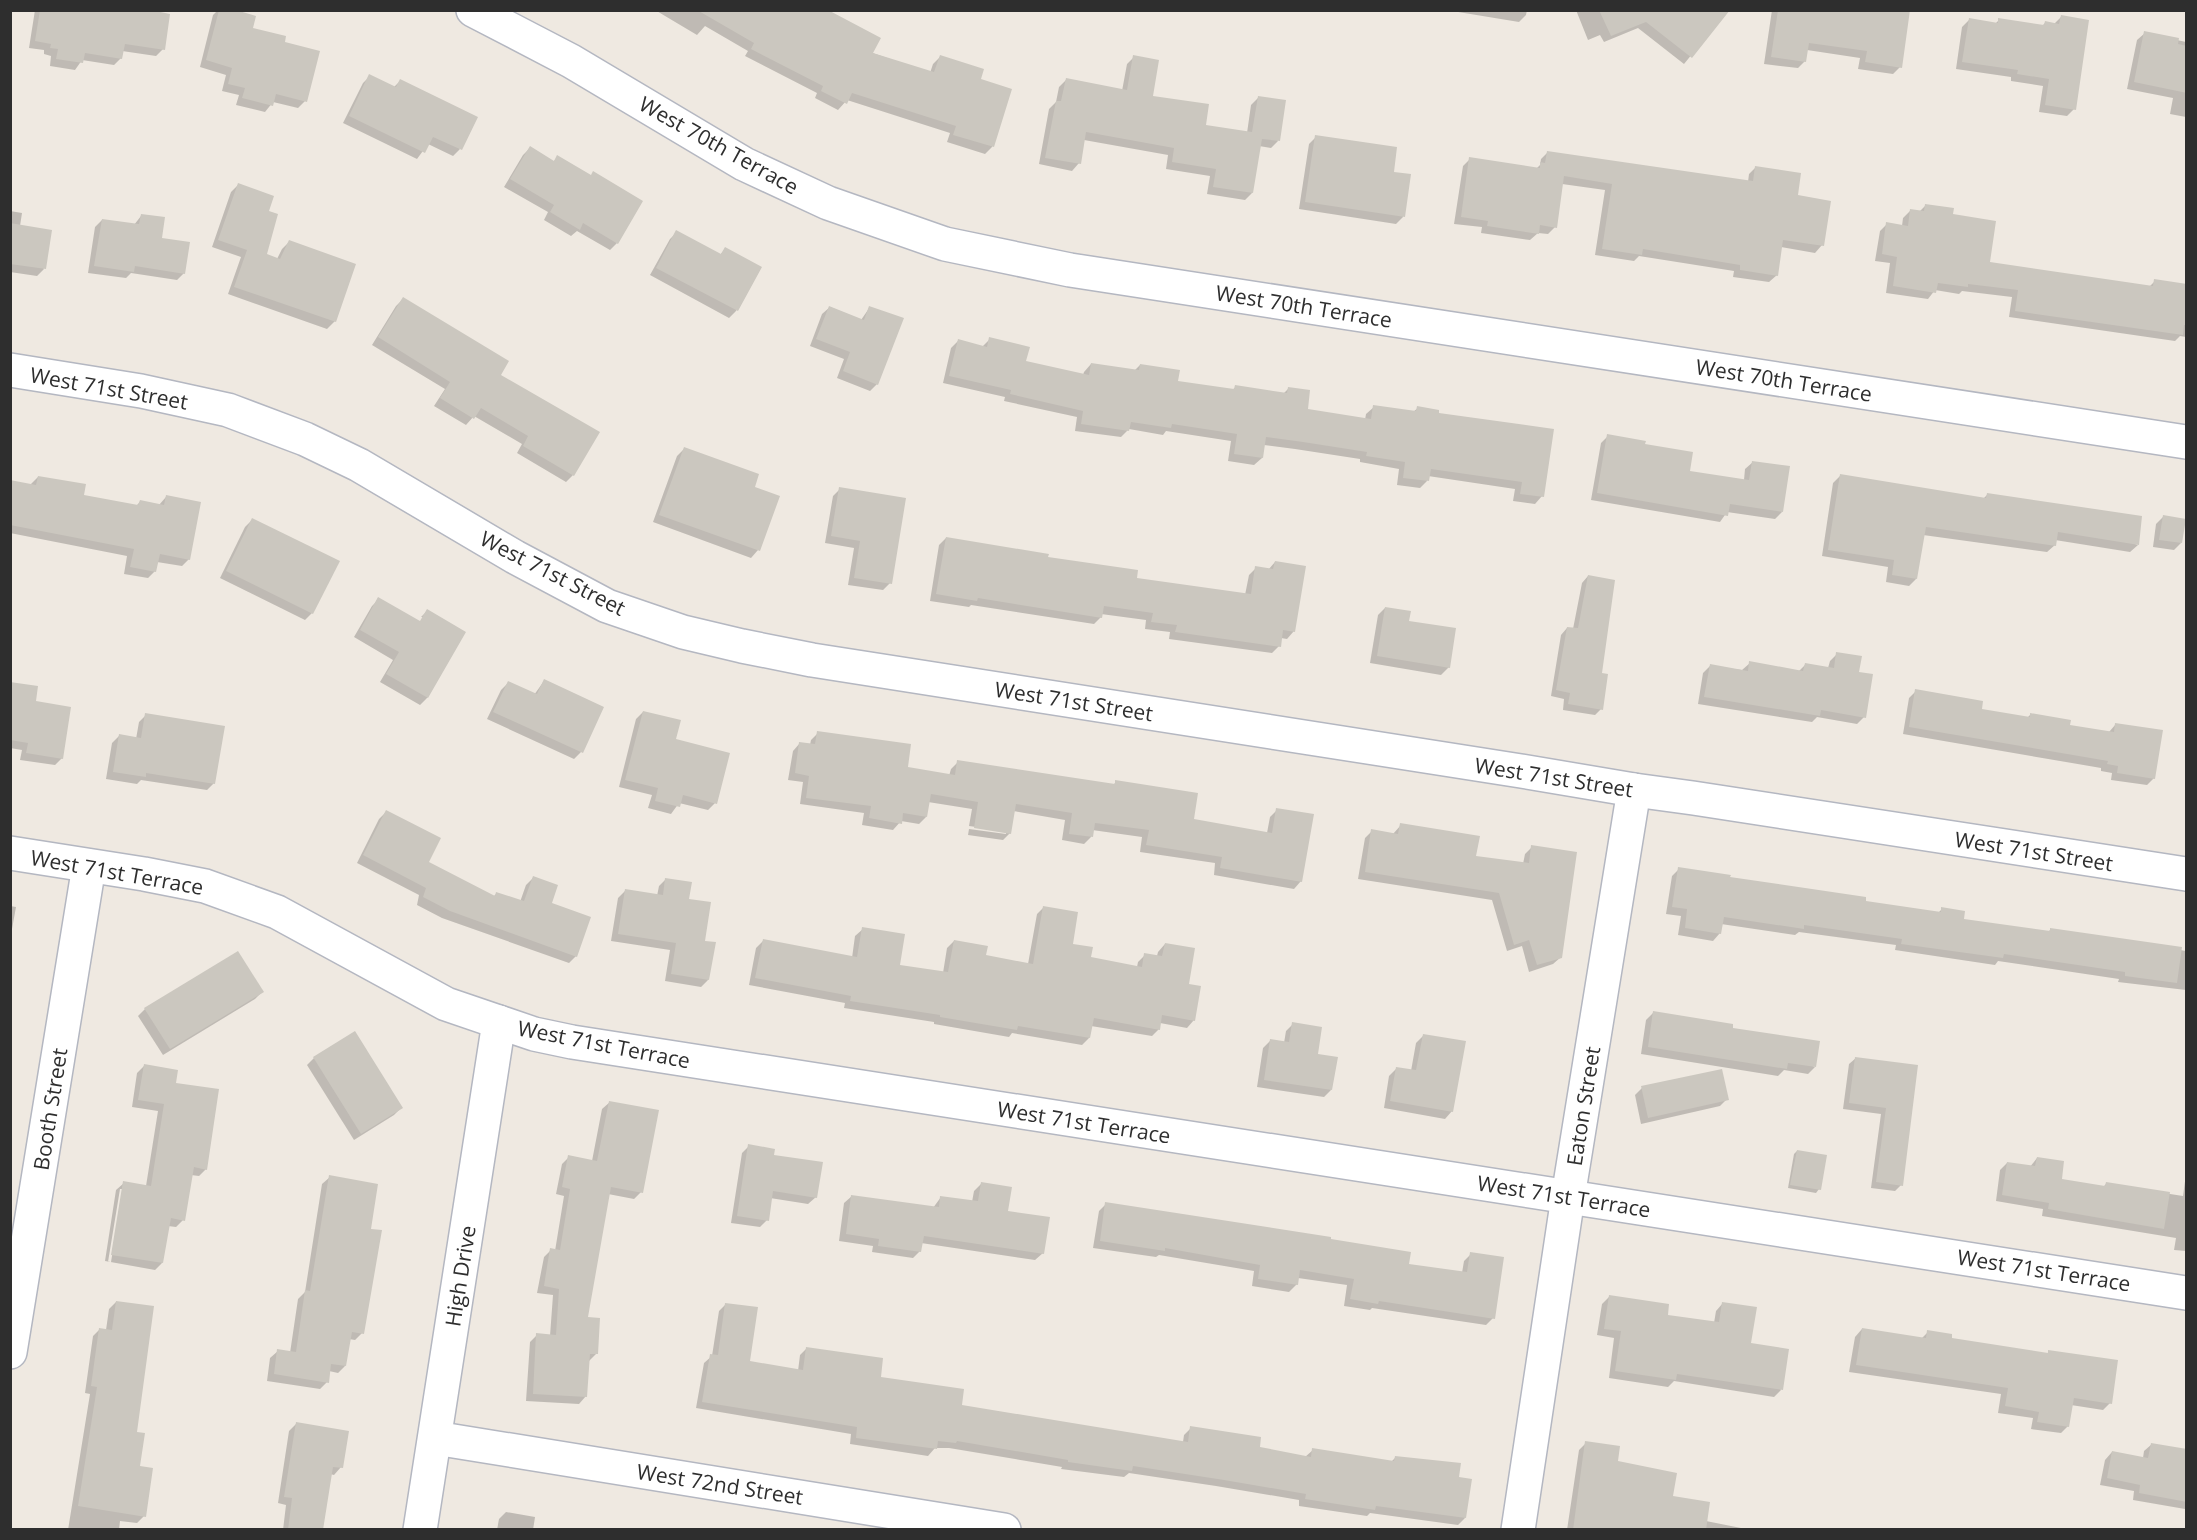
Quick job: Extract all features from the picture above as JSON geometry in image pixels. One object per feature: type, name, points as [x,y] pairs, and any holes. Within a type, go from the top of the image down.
[{"type":"street","name":"West 70th Terrace","points":[[473,10],[571,61],[744,164],[828,203],[945,244],[1070,270],[2187,442]]},
{"type":"street","name":"West 71st Street","points":[[10,370],[141,391],[228,410],[305,439],[368,471],[515,557],[607,606],[683,632],[812,660],[1634,790],[2187,874]]},
{"type":"street","name":"Eaton Street","points":[[1518,1530],[1568,1197],[1634,790]]},
{"type":"street","name":"West 71st Terrace","points":[[10,853],[205,886],[277,912],[446,1004],[534,1034],[584,1044],[2187,1293]]},
{"type":"street","name":"Booth Street","points":[[10,1352],[89,866]]},
{"type":"street","name":"High Drive","points":[[420,1530],[499,1022]]},
{"type":"street","name":"West 72nd Street","points":[[435,1438],[1004,1530]]},
{"type":"building","points":[[40,10],[151,10],[170,14],[165,50],[125,44],[122,59],[85,53],[83,63],[56,59],[58,49],[50,48],[51,44],[35,41]]},
{"type":"building","points":[[219,10],[236,10],[256,16],[253,28],[286,36],[285,42],[320,51],[307,102],[276,94],[273,106],[242,98],[245,88],[228,84],[232,68],[206,60]]},
{"type":"building","points":[[697,10],[828,10],[881,38],[873,53],[934,72],[940,55],[984,69],[981,79],[1012,89],[994,147],[953,135],[956,126],[852,93],[847,104],[821,91],[823,86],[751,49],[754,43]]},
{"type":"building","points":[[1599,10],[1730,10],[1692,58],[1646,22],[1611,36]]},
{"type":"building","points":[[1778,10],[1910,10],[1902,68],[1865,62],[1867,51],[1809,43],[1806,62],[1771,57]]},
{"type":"building","points":[[2061,15],[2089,20],[2076,110],[2045,105],[2049,79],[2017,74],[2018,70],[1962,62],[1969,18],[1998,23],[1998,18],[2044,25],[2045,21],[2059,24]]},
{"type":"building","points":[[2144,31],[2179,38],[2178,44],[2187,46],[2187,93],[2134,82]]},
{"type":"building","points":[[1133,55],[1159,60],[1153,96],[1209,104],[1206,125],[1252,132],[1258,96],[1286,100],[1280,141],[1262,139],[1253,193],[1213,187],[1216,169],[1172,162],[1174,148],[1086,132],[1081,164],[1045,158],[1056,101],[1061,101],[1066,78],[1127,90]]},
{"type":"building","points":[[369,74],[396,87],[400,79],[478,117],[462,150],[433,137],[425,153],[349,116]]},
{"type":"building","points":[[1315,135],[1397,147],[1394,172],[1411,174],[1405,217],[1305,202]]},
{"type":"building","points":[[530,146],[554,161],[557,155],[591,175],[593,171],[643,201],[618,244],[583,223],[580,230],[550,212],[554,205],[510,179]]},
{"type":"building","points":[[1547,151],[1753,181],[1755,166],[1801,173],[1798,195],[1831,201],[1824,246],[1783,240],[1778,276],[1740,270],[1740,265],[1643,249],[1642,255],[1602,249],[1612,184],[1564,176],[1557,228],[1540,225],[1539,234],[1487,226],[1488,221],[1461,217],[1469,157],[1540,168],[1540,162],[1545,163]]},
{"type":"building","points":[[238,183],[274,196],[269,211],[278,214],[267,254],[280,259],[289,240],[356,264],[336,322],[234,287],[247,250],[218,240]]},
{"type":"building","points":[[1925,204],[1954,208],[1953,214],[1996,221],[1990,262],[2153,286],[2154,279],[2187,284],[2187,325],[2184,325],[2183,335],[2015,311],[2018,290],[1938,283],[1936,293],[1893,286],[1897,257],[1882,254],[1886,222],[1908,226],[1910,209],[1924,211]]},
{"type":"building","points":[[141,214],[165,217],[162,238],[190,242],[185,274],[135,266],[134,272],[94,266],[102,219],[139,224]]},
{"type":"building","points":[[10,223],[52,230],[46,269],[10,264]]},
{"type":"building","points":[[676,230],[721,254],[725,247],[762,267],[738,311],[656,268]]},
{"type":"building","points":[[403,297],[509,361],[501,375],[600,432],[574,476],[523,446],[528,436],[481,408],[474,419],[440,398],[450,382],[378,337]]},
{"type":"building","points":[[829,306],[864,320],[869,306],[904,318],[878,385],[843,371],[850,352],[816,339]]},
{"type":"building","points":[[989,337],[1030,347],[1026,361],[1089,375],[1091,363],[1139,370],[1140,364],[1180,370],[1178,381],[1234,389],[1235,385],[1287,393],[1288,387],[1310,390],[1308,409],[1371,419],[1373,405],[1416,411],[1417,406],[1439,410],[1439,413],[1554,429],[1544,497],[1520,494],[1522,482],[1431,469],[1429,481],[1403,478],[1405,462],[1366,456],[1367,452],[1266,437],[1263,458],[1234,454],[1237,434],[1172,424],[1171,428],[1131,422],[1129,431],[1081,424],[1083,411],[1010,394],[1011,390],[949,376],[958,339],[987,347]]},
{"type":"building","points":[[1607,434],[1646,441],[1645,444],[1693,452],[1690,471],[1749,480],[1752,461],[1790,466],[1783,512],[1730,504],[1728,516],[1597,493]]},
{"type":"building","points":[[684,447],[759,474],[755,487],[780,496],[760,551],[659,515]]},
{"type":"building","points":[[1840,474],[1986,498],[1987,493],[2142,516],[2139,545],[2058,532],[2056,546],[1926,527],[1917,579],[1892,575],[1894,560],[1828,550]]},
{"type":"building","points":[[38,476],[86,484],[84,495],[138,505],[140,500],[164,505],[166,495],[201,502],[190,560],[160,554],[156,572],[130,567],[134,549],[10,525],[10,480],[36,485]]},
{"type":"building","points":[[839,487],[906,498],[892,584],[854,578],[860,541],[831,536]]},
{"type":"building","points":[[2163,515],[2186,519],[2182,543],[2159,540]]},
{"type":"building","points":[[252,518],[340,561],[313,614],[226,571]]},
{"type":"building","points":[[946,537],[1049,554],[1048,557],[1138,570],[1137,578],[1251,594],[1255,566],[1273,569],[1275,561],[1306,566],[1295,632],[1283,630],[1281,647],[1175,632],[1177,625],[1151,622],[1153,613],[1104,606],[1102,618],[978,598],[977,601],[936,594]]},
{"type":"building","points":[[1588,575],[1615,580],[1602,673],[1608,674],[1603,710],[1568,704],[1570,693],[1556,690],[1567,627],[1578,628]]},
{"type":"building","points":[[378,597],[420,621],[427,609],[466,632],[428,698],[386,674],[399,652],[360,630]]},
{"type":"building","points":[[1385,607],[1411,611],[1409,621],[1456,628],[1450,668],[1377,656]]},
{"type":"building","points":[[1836,652],[1862,656],[1859,672],[1873,674],[1866,718],[1821,710],[1820,716],[1704,697],[1710,664],[1748,671],[1749,661],[1803,671],[1805,663],[1834,668]]},
{"type":"building","points":[[544,679],[604,707],[583,753],[493,712],[508,681],[537,694]]},
{"type":"building","points":[[10,682],[38,686],[36,701],[71,707],[63,759],[26,753],[28,743],[10,740]]},
{"type":"building","points":[[1915,689],[1983,701],[1982,709],[2030,717],[2030,713],[2071,720],[2070,725],[2114,732],[2115,723],[2163,730],[2155,779],[2117,773],[2118,766],[2107,764],[2108,761],[1909,727]]},
{"type":"building","points":[[643,711],[681,720],[676,739],[730,753],[717,804],[683,795],[680,807],[655,801],[658,788],[625,780]]},
{"type":"building","points":[[145,713],[225,726],[215,784],[146,773],[146,777],[113,772],[119,734],[141,738]]},
{"type":"building","points":[[817,731],[911,744],[908,767],[955,775],[957,760],[1115,784],[1115,780],[1198,793],[1194,819],[1272,833],[1276,808],[1314,814],[1302,882],[1220,868],[1222,857],[1146,845],[1149,830],[1095,823],[1093,837],[1069,834],[1072,813],[1016,804],[1011,834],[974,828],[978,802],[931,794],[927,817],[903,813],[902,824],[869,818],[871,806],[806,798],[809,776],[795,773],[799,742],[815,744]]},
{"type":"building","points":[[386,810],[441,838],[429,862],[495,896],[496,892],[524,901],[533,876],[558,885],[552,903],[591,917],[577,957],[450,911],[423,897],[426,888],[363,855]]},
{"type":"building","points":[[1400,823],[1480,836],[1476,856],[1529,863],[1531,845],[1577,852],[1562,958],[1537,965],[1529,940],[1514,945],[1499,893],[1365,872],[1371,829],[1398,834]]},
{"type":"building","points":[[1678,867],[1866,897],[1866,901],[1941,912],[1941,907],[1965,911],[1964,919],[2050,931],[2050,928],[2182,947],[2177,983],[2125,976],[2125,972],[2004,954],[2003,958],[1901,944],[1902,939],[1804,925],[1804,929],[1724,917],[1721,934],[1685,928],[1687,909],[1672,907]]},
{"type":"building","points":[[665,878],[692,882],[689,899],[711,902],[705,941],[716,942],[709,980],[671,974],[676,943],[618,934],[625,889],[663,895]]},
{"type":"building","points":[[1043,906],[1078,912],[1073,944],[1093,947],[1091,957],[1142,967],[1144,953],[1162,956],[1165,943],[1195,948],[1189,984],[1201,986],[1195,1021],[1162,1015],[1160,1030],[1094,1018],[1090,1038],[1018,1026],[1017,1030],[850,1001],[851,996],[755,978],[763,939],[857,957],[862,927],[905,934],[900,965],[948,972],[954,940],[988,946],[986,955],[1033,964]]},
{"type":"building","points":[[238,951],[264,992],[170,1049],[144,1008]]},
{"type":"building","points":[[1653,1011],[1733,1024],[1733,1028],[1820,1041],[1816,1067],[1788,1063],[1787,1069],[1648,1047]]},
{"type":"building","points":[[1292,1022],[1322,1027],[1318,1054],[1338,1057],[1332,1090],[1264,1080],[1270,1039],[1289,1042]]},
{"type":"building","points":[[355,1031],[403,1108],[361,1134],[313,1057]]},
{"type":"building","points":[[1423,1034],[1466,1041],[1453,1112],[1390,1101],[1396,1067],[1416,1070]]},
{"type":"building","points":[[1855,1057],[1918,1065],[1903,1186],[1876,1182],[1886,1108],[1849,1103]]},
{"type":"building","points":[[144,1064],[178,1070],[176,1083],[219,1089],[207,1170],[194,1167],[185,1221],[171,1218],[163,1263],[111,1255],[123,1181],[151,1186],[164,1104],[138,1100]]},
{"type":"building","points":[[1722,1069],[1729,1100],[1648,1118],[1641,1086]]},
{"type":"building","points":[[609,1101],[659,1110],[643,1193],[611,1187],[588,1317],[600,1318],[598,1354],[590,1354],[587,1397],[533,1394],[536,1333],[556,1335],[559,1289],[544,1286],[550,1248],[560,1250],[570,1189],[562,1187],[568,1155],[597,1161]]},
{"type":"building","points":[[748,1144],[775,1149],[774,1155],[823,1162],[817,1198],[773,1191],[769,1221],[737,1216]]},
{"type":"building","points":[[1797,1150],[1827,1155],[1821,1190],[1790,1185]]},
{"type":"building","points":[[2037,1157],[2064,1161],[2062,1179],[2105,1186],[2106,1182],[2170,1192],[2164,1229],[2048,1209],[2049,1203],[2002,1195],[2007,1162],[2035,1166]]},
{"type":"building","points":[[329,1175],[378,1184],[371,1229],[382,1230],[364,1334],[352,1332],[346,1366],[331,1364],[329,1383],[274,1374],[277,1349],[296,1352],[305,1290],[310,1291]]},
{"type":"building","points":[[981,1182],[1012,1187],[1008,1211],[1050,1217],[1044,1254],[924,1236],[921,1252],[878,1246],[879,1239],[846,1234],[851,1195],[939,1207],[940,1196],[978,1201]]},
{"type":"building","points":[[1105,1202],[1331,1237],[1331,1239],[1411,1252],[1409,1264],[1467,1272],[1470,1252],[1504,1257],[1495,1319],[1379,1301],[1378,1304],[1350,1299],[1354,1279],[1300,1270],[1298,1285],[1258,1279],[1260,1265],[1165,1248],[1165,1251],[1100,1241]]},
{"type":"building","points":[[1609,1295],[1669,1304],[1668,1315],[1719,1322],[1722,1302],[1757,1307],[1751,1343],[1789,1349],[1783,1390],[1677,1374],[1676,1380],[1615,1371],[1621,1331],[1604,1329]]},
{"type":"building","points":[[116,1301],[154,1306],[137,1432],[145,1433],[140,1466],[153,1468],[146,1517],[78,1506],[97,1387],[91,1386],[99,1328],[112,1330]]},
{"type":"building","points":[[725,1303],[758,1307],[750,1361],[803,1370],[806,1347],[883,1358],[881,1377],[964,1389],[962,1405],[1188,1442],[1190,1426],[1261,1437],[1260,1447],[1311,1457],[1312,1448],[1394,1461],[1395,1456],[1461,1463],[1459,1477],[1472,1479],[1466,1518],[1376,1506],[1375,1510],[1305,1499],[1306,1494],[1224,1480],[1133,1466],[1132,1471],[1068,1462],[1068,1460],[957,1441],[956,1443],[938,1441],[937,1449],[856,1438],[857,1427],[702,1402],[710,1354],[718,1355]]},
{"type":"building","points":[[1862,1328],[1926,1338],[1927,1330],[1952,1334],[1952,1338],[2048,1353],[2048,1350],[2118,1360],[2112,1404],[2074,1398],[2069,1427],[2037,1422],[2039,1412],[2005,1406],[2008,1388],[1856,1365]]},
{"type":"building","points":[[296,1422],[349,1431],[343,1468],[333,1467],[323,1530],[288,1530],[292,1498],[284,1497]]},
{"type":"building","points":[[1585,1441],[1620,1446],[1618,1461],[1677,1473],[1673,1496],[1710,1502],[1706,1530],[1573,1530]]},
{"type":"building","points":[[2151,1443],[2187,1449],[2187,1502],[2139,1493],[2140,1485],[2107,1478],[2112,1451],[2148,1458]]}]
